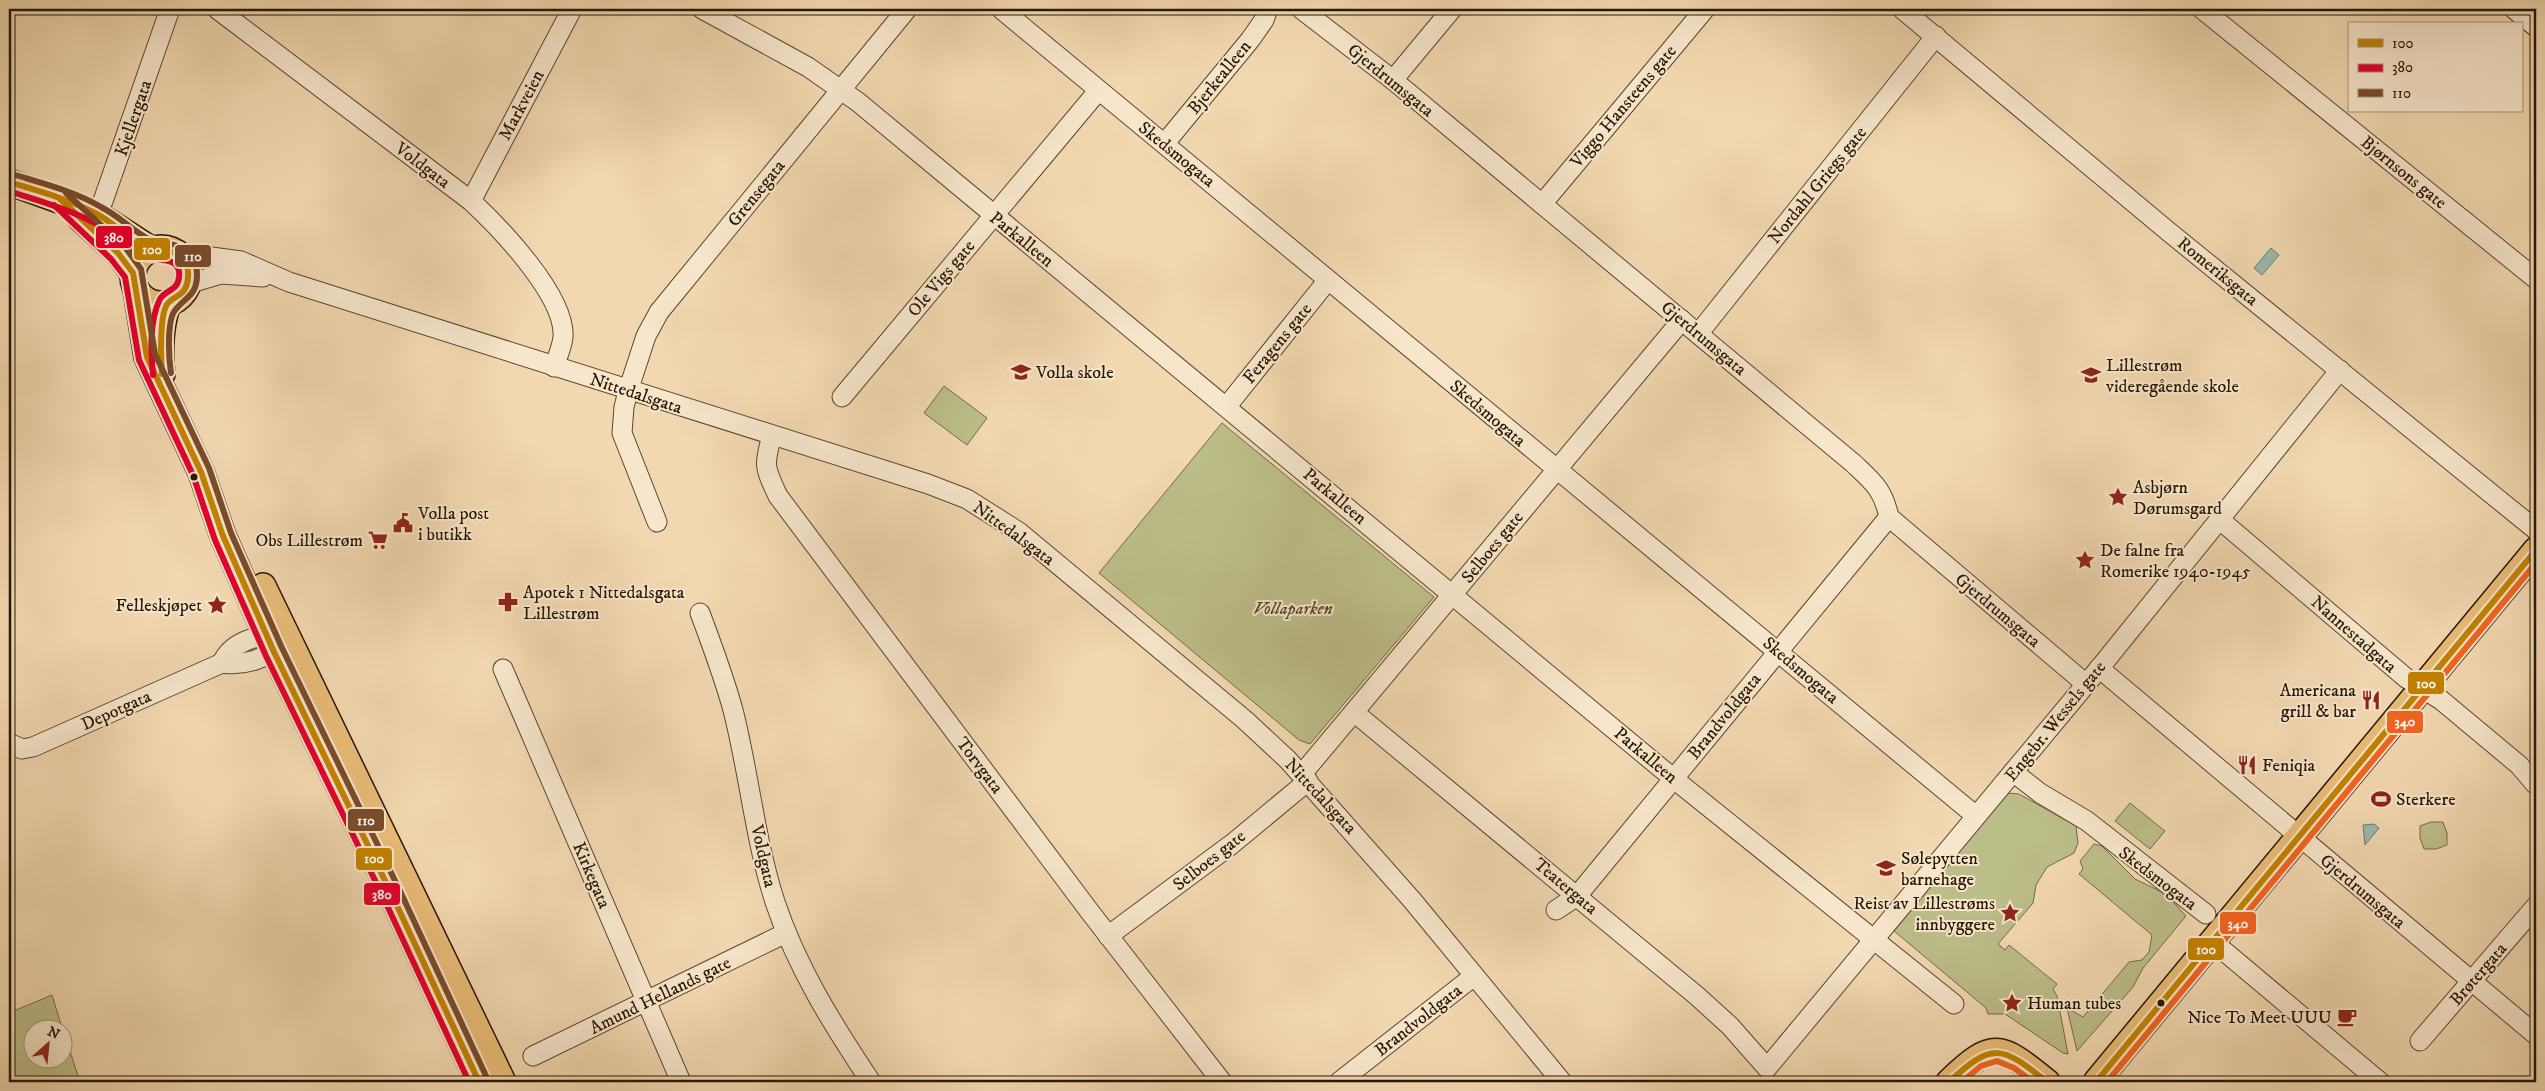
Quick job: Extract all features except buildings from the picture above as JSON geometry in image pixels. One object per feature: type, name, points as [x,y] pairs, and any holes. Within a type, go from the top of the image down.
[{"type":"main road","name":"Nittedalsgata","points":[[9,182],[60,199],[91,218],[163,251]]},
{"type":"main road","name":"Nittedalsgata","points":[[91,218],[118,253],[135,281]]},
{"type":"main road","points":[[135,281],[146,300],[161,304],[168,303],[180,296],[188,284],[186,266],[163,251],[139,259],[135,281],[146,357],[165,392],[201,472],[225,508],[275,640],[479,1082]]},
{"type":"main road","points":[[165,392],[160,355],[161,326],[168,303]]},
{"type":"main road","points":[[2096,1082],[2536,550]]},
{"type":"main road","points":[[275,640],[503,1082]]},
{"type":"main road","points":[[1949,1082],[1975,1058],[1990,1052],[2013,1056],[2047,1082]]},
{"type":"street","name":"Kjellergata","points":[[91,218],[104,201],[170,9]]},
{"type":"street","name":"Voldgata","points":[[217,9],[471,201],[504,232],[539,279],[560,318],[563,337],[554,367]]},
{"type":"street","name":"Markveien","points":[[471,201],[572,9]]},
{"type":"street","name":"Parkalleen","points":[[702,9],[808,67],[841,89],[1227,406],[1674,778],[1954,1004]]},
{"type":"street","name":"Grensegata","points":[[631,382],[646,336],[659,312],[907,9]]},
{"type":"street","name":"Skedsmogata","points":[[1001,9],[1976,816]]},
{"type":"street","name":"Bjerkealleen","points":[[1165,143],[1250,40],[1264,20],[1268,9]]},
{"type":"street","name":"Gjerdrumsgata","points":[[1301,9],[1393,80],[1877,484],[1885,498],[1888,517],[2086,684]]},
{"type":"street","points":[[1393,80],[1452,9]]},
{"type":"street","name":"Viggo Hansteens gate","points":[[1542,204],[1705,9]]},
{"type":"street","name":"Romeriksgata","points":[[1902,9],[2169,232],[2536,530]]},
{"type":"street","name":"Bjørnsons gate","points":[[2202,9],[2536,280]]},
{"type":"street","points":[[2514,9],[2536,27]]},
{"type":"street","name":"Nordahl Griegs gate","points":[[1698,334],[1936,36]]},
{"type":"street","name":"Ole Vigs gate","points":[[842,397],[1098,91]]},
{"type":"street","name":"Nittedalsgata","points":[[163,251],[241,261],[280,279],[554,367],[631,382],[772,436],[928,484],[967,499],[1019,532],[1245,720],[1305,778],[1358,836],[1562,1082]]},
{"type":"street","name":"Nittedalsgata","points":[[188,284],[221,274],[280,279]]},
{"type":"street","name":"Feragens gate","points":[[1227,406],[1328,280]]},
{"type":"street","name":"Selboes gate","points":[[1108,936],[1232,844],[1305,778],[1556,469],[1682,320]]},
{"type":"street","name":"Engebr. Wessels gate","points":[[1767,1068],[2086,684],[2340,370]]},
{"type":"street","points":[[631,382],[624,407],[622,433],[656,522]]},
{"type":"street","name":"Torvgata","points":[[772,436],[766,457],[766,469],[778,496],[1108,936],[1222,1082]]},
{"type":"street","name":"Brandvoldgata","points":[[1556,910],[1577,896],[1888,517]]},
{"type":"street","name":"Nannestadgata","points":[[2219,519],[2406,678],[2441,700],[2519,765],[2536,785]]},
{"type":"street","name":"Voldgata","points":[[700,613],[720,666],[733,710],[774,900],[786,933],[813,991],[871,1082]]},
{"type":"street","name":"Depotgata","points":[[9,743],[22,748],[32,747],[222,663],[227,652],[244,642],[275,640]]},
{"type":"street","name":"Gjerdrumsgata","points":[[2099,668],[2196,750],[2213,760],[2230,778],[2299,837],[2536,1035]]},
{"type":"street","name":"Kirkegata","points":[[503,669],[681,1082]]},
{"type":"street","name":"Teatergata","points":[[1356,713],[1713,1010],[1767,1068]]},
{"type":"street","name":"Skedsmogata","points":[[2013,772],[2040,793],[2087,821],[2206,914]]},
{"type":"street","name":"Brøtergata","points":[[2420,1041],[2536,906]]},
{"type":"street","name":"Amund Hellands gate","points":[[533,1056],[786,933]]},
{"type":"street","points":[[2212,941],[2380,1082]]},
{"type":"street","name":"Brandvoldgata","points":[[1339,1082],[1474,976]]},
{"type":"green space","points":[[944,386],[987,418],[967,445],[924,413]]},
{"type":"green space","name":"Vollaparken","points":[[1222,423],[1434,597],[1310,744],[1299,740],[1099,573]]},
{"type":"green space","points":[[2007,793],[2019,794],[2076,826],[2078,843],[2074,853],[2047,867],[2036,885],[2033,903],[1998,944],[2005,950],[2009,945],[2057,984],[2053,989],[2057,996],[2068,1054],[2063,1053],[2005,1014],[1988,1014],[1986,1008],[1894,931]]},
{"type":"green space","points":[[2130,803],[2165,831],[2150,849],[2115,821]]},
{"type":"green space","points":[[2431,822],[2443,822],[2447,833],[2447,845],[2436,849],[2424,849],[2420,838],[2420,826]]},
{"type":"green space","points":[[2094,844],[2102,846],[2135,879],[2166,894],[2186,916],[2143,968],[2133,987],[2077,1051],[2067,1008],[2083,1017],[2129,962],[2142,960],[2149,952],[2152,935],[2079,874],[2083,869],[2080,861]]},
{"type":"green space","points":[[52,995],[59,1018],[22,1018],[22,1068],[72,1068],[72,1058],[80,1082],[9,1082],[9,1013]]},
{"type":"water","points":[[2271,248],[2279,255],[2262,275],[2254,268]]},
{"type":"water","points":[[2374,824],[2379,828],[2365,845],[2363,825]]},
{"type":"transit line","name":"110","points":[[12,174],[80,196],[107,210],[145,237],[178,246],[192,254],[196,263],[197,282],[193,291],[173,314],[169,330],[171,373]]},
{"type":"transit line","name":"100","points":[[9,182],[85,208],[102,217],[145,247],[173,252],[183,259],[188,272],[186,287],[184,291],[168,303],[163,316],[161,337],[162,374]]},
{"type":"transit line","name":"380","points":[[9,191],[81,216],[98,225],[142,256],[166,260],[176,265],[179,270],[178,282],[174,288],[162,296],[154,317],[151,347],[153,375]]},
{"type":"transit line","name":"110","points":[[66,193],[125,247],[141,269],[155,354],[209,468],[231,533],[282,648],[401,893],[487,1078]]},
{"type":"transit line","name":"100","points":[[60,199],[118,253],[133,273],[147,357],[201,472],[223,536],[274,652],[393,897],[479,1082]]},
{"type":"transit line","name":"380","points":[[54,205],[111,259],[125,277],[139,360],[193,475],[215,540],[266,656],[385,901],[469,1082]]},
{"type":"transit line","name":"100","points":[[2096,1082],[2536,550]]},
{"type":"transit line","name":"340","points":[[2107,1082],[2536,563]]},
{"type":"transit line","name":"100","points":[[1949,1082],[1964,1069],[1987,1054],[1998,1053],[2008,1055],[2019,1061],[2047,1082]]},
{"type":"transit line","name":"340","points":[[1962,1082],[1981,1066],[1997,1061],[2014,1068],[2033,1082]]},
{"type":"place","name":"Volla skole","points":[[1021,372]]},
{"type":"place","name":"Lillestrøm videregående skole","points":[[2091,375]]},
{"type":"place","name":"Asbjørn Dørumsgard","points":[[2118,497]]},
{"type":"place","name":"Volla post i butikk","points":[[403,523]]},
{"type":"place","name":"Obs Lillestrøm","points":[[378,540]]},
{"type":"place","name":"De falne fra Romerike 1940-1945","points":[[2085,560]]},
{"type":"place","name":"Apotek 1 Nittedalsgata Lillestrøm","points":[[508,602]]},
{"type":"place","name":"Felleskjøpet","points":[[217,605]]},
{"type":"place","name":"Americana grill & bar","points":[[2371,700]]},
{"type":"place","name":"Feniqia","points":[[2247,765]]},
{"type":"place","name":"Sterkere","points":[[2381,799]]},
{"type":"place","name":"Sølepytten barnehage","points":[[1886,868]]},
{"type":"place","name":"Reist av Lillestrøms innbyggere","points":[[2010,913]]},
{"type":"place","name":"Human tubes","points":[[2012,1003]]},
{"type":"place","name":"Nice To Meet UUU","points":[[2347,1017]]}]
